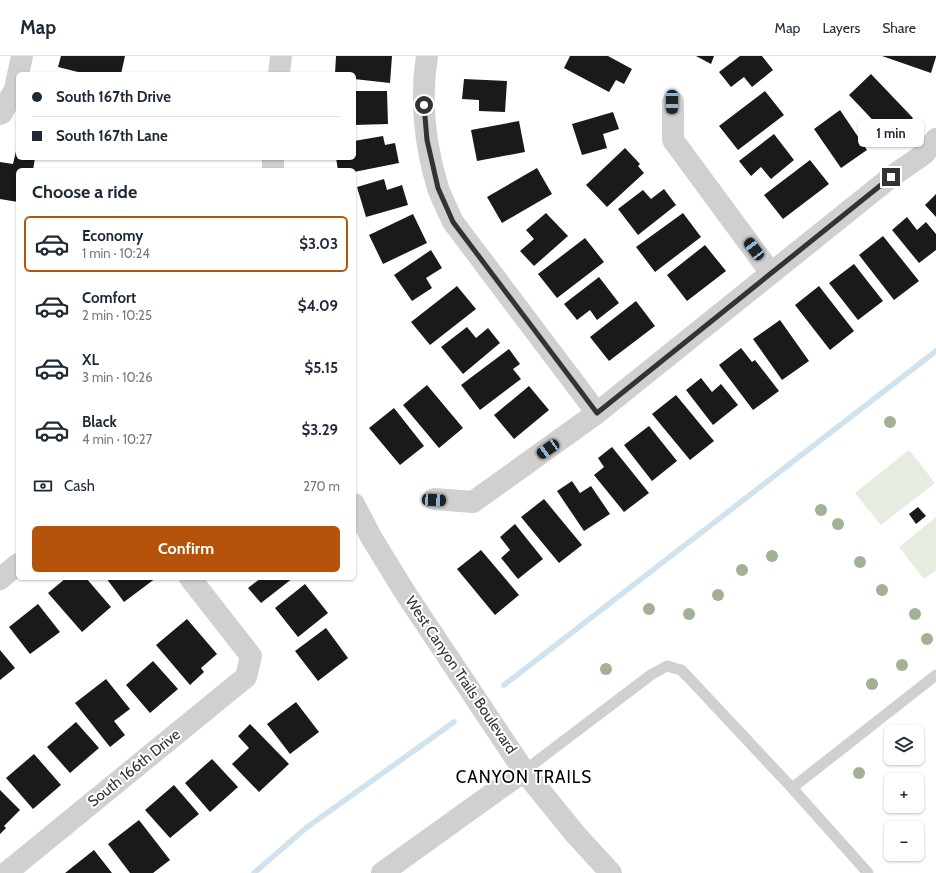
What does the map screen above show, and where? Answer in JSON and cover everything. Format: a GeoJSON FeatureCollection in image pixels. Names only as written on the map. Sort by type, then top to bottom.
{"type":"FeatureCollection","features":[{"type":"Feature","properties":{"kind":"street"},"geometry":{"type":"LineString","coordinates":[[18,72],[22,56]]}},
{"type":"Feature","properties":{"kind":"street"},"geometry":{"type":"LineString","coordinates":[[279,72],[281,56]]}},
{"type":"Feature","properties":{"kind":"street"},"geometry":{"type":"LineString","coordinates":[[427,56],[424,105],[427,140],[438,188],[453,222],[597,413]]}},
{"type":"Feature","properties":{"kind":"street"},"geometry":{"type":"LineString","coordinates":[[1,114],[14,88],[16,80]]}},
{"type":"Feature","properties":{"kind":"street"},"geometry":{"type":"LineString","coordinates":[[672,102],[673,140],[771,273]]}},
{"type":"Feature","properties":{"kind":"street"},"geometry":{"type":"LineString","coordinates":[[434,500],[473,502],[597,413],[891,177],[924,154],[936,139]]}},
{"type":"Feature","properties":{"kind":"street","name":"West Canyon Trails Boulevard"},"geometry":{"type":"LineString","coordinates":[[356,508],[371,537],[402,587],[524,771],[576,835],[611,873]]}},
{"type":"Feature","properties":{"kind":"street"},"geometry":{"type":"LineString","coordinates":[[0,579],[16,566]]}},
{"type":"Feature","properties":{"kind":"street","name":"South 166th Drive"},"geometry":{"type":"LineString","coordinates":[[6,873],[246,677],[251,656],[192,580]]}},
{"type":"Feature","properties":{"kind":"street"},"geometry":{"type":"LineString","coordinates":[[382,873],[524,771]]}},
{"type":"Feature","properties":{"kind":"lane"},"geometry":{"type":"LineString","coordinates":[[524,771],[652,674],[668,666],[681,670],[690,678],[868,873]]}},
{"type":"Feature","properties":{"kind":"lane"},"geometry":{"type":"LineString","coordinates":[[792,788],[936,675]]}},
{"type":"Feature","properties":{"kind":"shaded area"},"geometry":{"type":"Polygon","coordinates":[[[909,450],[935,483],[881,525],[855,493],[909,450]]]}},
{"type":"Feature","properties":{"kind":"shaded area"},"geometry":{"type":"Polygon","coordinates":[[[936,517],[936,570],[924,579],[899,547],[936,517]]]}},
{"type":"Feature","properties":{"kind":"building"},"geometry":{"type":"Polygon","coordinates":[[[61,56],[125,56],[121,72],[78,72],[58,67],[61,56]]]}},
{"type":"Feature","properties":{"kind":"building"},"geometry":{"type":"Polygon","coordinates":[[[336,56],[392,56],[390,83],[356,79],[356,72],[335,72],[336,56]]]}},
{"type":"Feature","properties":{"kind":"building"},"geometry":{"type":"Polygon","coordinates":[[[570,56],[608,56],[632,69],[624,84],[616,80],[609,92],[564,68],[570,56]]]}},
{"type":"Feature","properties":{"kind":"building"},"geometry":{"type":"Polygon","coordinates":[[[696,56],[714,56],[711,64],[696,56]]]}},
{"type":"Feature","properties":{"kind":"building"},"geometry":{"type":"Polygon","coordinates":[[[740,56],[762,56],[773,70],[752,87],[744,77],[731,87],[719,72],[740,56]]]}},
{"type":"Feature","properties":{"kind":"building"},"geometry":{"type":"Polygon","coordinates":[[[882,56],[936,56],[936,57],[931,73],[882,56]]]}},
{"type":"Feature","properties":{"kind":"building"},"geometry":{"type":"Polygon","coordinates":[[[871,74],[913,118],[900,130],[894,123],[884,132],[849,95],[871,74]]]}},
{"type":"Feature","properties":{"kind":"building"},"geometry":{"type":"Polygon","coordinates":[[[464,79],[507,81],[505,112],[479,111],[479,100],[462,99],[464,79]]]}},
{"type":"Feature","properties":{"kind":"building"},"geometry":{"type":"Polygon","coordinates":[[[356,91],[387,91],[388,124],[356,125],[356,91]]]}},
{"type":"Feature","properties":{"kind":"building"},"geometry":{"type":"Polygon","coordinates":[[[765,91],[784,115],[738,150],[719,126],[765,91]]]}},
{"type":"Feature","properties":{"kind":"building"},"geometry":{"type":"Polygon","coordinates":[[[840,110],[867,150],[841,168],[814,129],[840,110]]]}},
{"type":"Feature","properties":{"kind":"building"},"geometry":{"type":"Polygon","coordinates":[[[613,112],[619,129],[603,134],[607,148],[582,155],[572,124],[613,112]]]}},
{"type":"Feature","properties":{"kind":"building"},"geometry":{"type":"Polygon","coordinates":[[[519,121],[525,152],[477,161],[471,130],[519,121]]]}},
{"type":"Feature","properties":{"kind":"building"},"geometry":{"type":"Polygon","coordinates":[[[774,134],[794,160],[771,179],[761,167],[751,176],[739,161],[774,134]]]}},
{"type":"Feature","properties":{"kind":"building"},"geometry":{"type":"Polygon","coordinates":[[[383,136],[385,145],[395,143],[399,163],[356,172],[356,168],[338,168],[336,160],[356,160],[356,141],[383,136]]]}},
{"type":"Feature","properties":{"kind":"building"},"geometry":{"type":"Polygon","coordinates":[[[625,148],[640,164],[638,166],[644,173],[607,207],[586,185],[625,148]]]}},
{"type":"Feature","properties":{"kind":"building"},"geometry":{"type":"Polygon","coordinates":[[[16,151],[16,160],[35,160],[33,168],[16,168],[16,202],[0,199],[0,162],[13,164],[16,151]]]}},
{"type":"Feature","properties":{"kind":"building"},"geometry":{"type":"Polygon","coordinates":[[[810,160],[829,184],[783,219],[764,195],[810,160]]]}},
{"type":"Feature","properties":{"kind":"building"},"geometry":{"type":"Polygon","coordinates":[[[537,168],[552,194],[502,223],[487,197],[537,168]]]}},
{"type":"Feature","properties":{"kind":"building"},"geometry":{"type":"Polygon","coordinates":[[[384,179],[387,190],[402,185],[408,205],[366,217],[357,187],[384,179]]]}},
{"type":"Feature","properties":{"kind":"building"},"geometry":{"type":"Polygon","coordinates":[[[664,189],[676,205],[638,235],[618,209],[643,190],[651,199],[664,189]]]}},
{"type":"Feature","properties":{"kind":"building"},"geometry":{"type":"Polygon","coordinates":[[[936,194],[936,217],[925,205],[936,194]]]}},
{"type":"Feature","properties":{"kind":"building"},"geometry":{"type":"Polygon","coordinates":[[[546,213],[568,236],[534,266],[520,251],[534,239],[526,230],[546,213]]]}},
{"type":"Feature","properties":{"kind":"building"},"geometry":{"type":"Polygon","coordinates":[[[683,213],[701,237],[655,272],[636,247],[683,213]]]}},
{"type":"Feature","properties":{"kind":"building"},"geometry":{"type":"Polygon","coordinates":[[[413,214],[427,243],[383,264],[369,235],[413,214]]]}},
{"type":"Feature","properties":{"kind":"building"},"geometry":{"type":"Polygon","coordinates":[[[907,217],[917,230],[926,222],[936,234],[936,250],[919,263],[892,230],[907,217]]]}},
{"type":"Feature","properties":{"kind":"building"},"geometry":{"type":"Polygon","coordinates":[[[883,236],[919,281],[894,300],[859,255],[883,236]]]}},
{"type":"Feature","properties":{"kind":"building"},"geometry":{"type":"Polygon","coordinates":[[[585,238],[604,262],[557,298],[538,274],[585,238]]]}},
{"type":"Feature","properties":{"kind":"building"},"geometry":{"type":"Polygon","coordinates":[[[705,245],[726,271],[687,301],[667,275],[705,245]]]}},
{"type":"Feature","properties":{"kind":"building"},"geometry":{"type":"Polygon","coordinates":[[[431,250],[442,268],[426,278],[432,288],[412,301],[394,275],[431,250]]]}},
{"type":"Feature","properties":{"kind":"building"},"geometry":{"type":"Polygon","coordinates":[[[854,264],[883,301],[858,320],[829,283],[854,264]]]}},
{"type":"Feature","properties":{"kind":"building"},"geometry":{"type":"Polygon","coordinates":[[[599,277],[619,303],[597,320],[590,310],[577,320],[564,304],[599,277]]]}},
{"type":"Feature","properties":{"kind":"building"},"geometry":{"type":"Polygon","coordinates":[[[457,286],[476,309],[430,345],[411,322],[457,286]]]}},
{"type":"Feature","properties":{"kind":"building"},"geometry":{"type":"Polygon","coordinates":[[[819,286],[854,331],[830,350],[795,305],[819,286]]]}},
{"type":"Feature","properties":{"kind":"building"},"geometry":{"type":"Polygon","coordinates":[[[636,301],[655,326],[609,361],[590,337],[636,301]]]}},
{"type":"Feature","properties":{"kind":"building"},"geometry":{"type":"Polygon","coordinates":[[[780,320],[809,361],[782,380],[753,339],[780,320]]]}},
{"type":"Feature","properties":{"kind":"building"},"geometry":{"type":"Polygon","coordinates":[[[467,327],[476,338],[488,328],[500,343],[463,374],[441,347],[467,327]]]}},
{"type":"Feature","properties":{"kind":"building"},"geometry":{"type":"Polygon","coordinates":[[[741,348],[752,362],[755,360],[779,391],[753,410],[719,365],[741,348]]]}},
{"type":"Feature","properties":{"kind":"building"},"geometry":{"type":"Polygon","coordinates":[[[509,349],[520,364],[513,369],[521,379],[480,410],[461,385],[509,349]]]}},
{"type":"Feature","properties":{"kind":"building"},"geometry":{"type":"Polygon","coordinates":[[[701,378],[712,392],[721,384],[738,405],[713,425],[686,390],[701,378]]]}},
{"type":"Feature","properties":{"kind":"building"},"geometry":{"type":"Polygon","coordinates":[[[427,385],[463,428],[439,448],[403,405],[427,385]]]}},
{"type":"Feature","properties":{"kind":"building"},"geometry":{"type":"Polygon","coordinates":[[[529,386],[549,410],[514,439],[494,415],[529,386]]]}},
{"type":"Feature","properties":{"kind":"building"},"geometry":{"type":"Polygon","coordinates":[[[676,395],[714,441],[690,460],[652,414],[676,395]]]}},
{"type":"Feature","properties":{"kind":"building"},"geometry":{"type":"Polygon","coordinates":[[[394,408],[424,446],[400,465],[369,428],[394,408]]]}},
{"type":"Feature","properties":{"kind":"building"},"geometry":{"type":"Polygon","coordinates":[[[649,426],[677,461],[652,481],[624,445],[649,426]]]}},
{"type":"Feature","properties":{"kind":"building"},"geometry":{"type":"Polygon","coordinates":[[[612,447],[649,493],[624,512],[594,475],[604,467],[598,458],[612,447]]]}},
{"type":"Feature","properties":{"kind":"building"},"geometry":{"type":"Polygon","coordinates":[[[572,481],[580,493],[591,486],[610,514],[584,531],[557,491],[572,481]]]}},
{"type":"Feature","properties":{"kind":"building"},"geometry":{"type":"Polygon","coordinates":[[[544,499],[582,545],[559,563],[521,517],[544,499]]]}},
{"type":"Feature","properties":{"kind":"building"},"geometry":{"type":"Polygon","coordinates":[[[918,507],[926,516],[916,524],[909,514],[918,507]]]}},
{"type":"Feature","properties":{"kind":"building"},"geometry":{"type":"Polygon","coordinates":[[[515,524],[543,559],[518,579],[501,558],[510,550],[500,537],[515,524]]]}},
{"type":"Feature","properties":{"kind":"building"},"geometry":{"type":"Polygon","coordinates":[[[481,550],[519,595],[495,615],[457,569],[481,550]]]}},
{"type":"Feature","properties":{"kind":"building"},"geometry":{"type":"Polygon","coordinates":[[[64,580],[88,580],[111,607],[82,632],[48,593],[64,580]]]}},
{"type":"Feature","properties":{"kind":"building"},"geometry":{"type":"Polygon","coordinates":[[[108,580],[153,580],[124,602],[108,580]]]}},
{"type":"Feature","properties":{"kind":"building"},"geometry":{"type":"Polygon","coordinates":[[[258,580],[290,580],[261,603],[248,588],[258,580]]]}},
{"type":"Feature","properties":{"kind":"building"},"geometry":{"type":"Polygon","coordinates":[[[305,584],[328,613],[298,637],[275,608],[305,584]]]}},
{"type":"Feature","properties":{"kind":"building"},"geometry":{"type":"Polygon","coordinates":[[[38,604],[60,632],[30,654],[9,627],[38,604]]]}},
{"type":"Feature","properties":{"kind":"building"},"geometry":{"type":"Polygon","coordinates":[[[187,619],[217,654],[201,668],[204,672],[190,685],[156,645],[187,619]]]}},
{"type":"Feature","properties":{"kind":"building"},"geometry":{"type":"Polygon","coordinates":[[[326,628],[348,658],[318,681],[295,651],[326,628]]]}},
{"type":"Feature","properties":{"kind":"building"},"geometry":{"type":"Polygon","coordinates":[[[0,650],[15,668],[0,680],[0,650]]]}},
{"type":"Feature","properties":{"kind":"building"},"geometry":{"type":"Polygon","coordinates":[[[153,661],[178,689],[150,713],[126,685],[153,661]]]}},
{"type":"Feature","properties":{"kind":"building"},"geometry":{"type":"Polygon","coordinates":[[[106,679],[130,709],[114,721],[125,735],[110,747],[75,703],[106,679]]]}},
{"type":"Feature","properties":{"kind":"building"},"geometry":{"type":"Polygon","coordinates":[[[296,702],[319,732],[290,754],[267,724],[296,702]]]}},
{"type":"Feature","properties":{"kind":"building"},"geometry":{"type":"Polygon","coordinates":[[[76,722],[99,748],[70,773],[47,747],[76,722]]]}},
{"type":"Feature","properties":{"kind":"building"},"geometry":{"type":"Polygon","coordinates":[[[250,724],[289,764],[259,792],[232,764],[249,748],[238,736],[250,724]]]}},
{"type":"Feature","properties":{"kind":"building"},"geometry":{"type":"Polygon","coordinates":[[[34,754],[61,785],[33,809],[6,778],[34,754]]]}},
{"type":"Feature","properties":{"kind":"building"},"geometry":{"type":"Polygon","coordinates":[[[212,759],[238,787],[210,812],[185,783],[212,759]]]}},
{"type":"Feature","properties":{"kind":"building"},"geometry":{"type":"Polygon","coordinates":[[[174,785],[199,814],[170,838],[145,810],[174,785]]]}},
{"type":"Feature","properties":{"kind":"building"},"geometry":{"type":"Polygon","coordinates":[[[0,790],[20,810],[4,826],[6,828],[0,834],[0,790]]]}},
{"type":"Feature","properties":{"kind":"building"},"geometry":{"type":"Polygon","coordinates":[[[139,820],[170,860],[153,873],[130,873],[108,844],[139,820]]]}},
{"type":"Feature","properties":{"kind":"building"},"geometry":{"type":"Polygon","coordinates":[[[94,850],[112,873],[65,873],[94,850]]]}},
{"type":"Feature","properties":{"kind":"waterway"},"geometry":{"type":"LineString","coordinates":[[504,685],[936,351]]}},
{"type":"Feature","properties":{"kind":"waterway"},"geometry":{"type":"LineString","coordinates":[[254,873],[306,828],[454,722]]}},
{"type":"Feature","properties":{"kind":"district","name":"CANYON TRAILS"},"geometry":{"type":"Point","coordinates":[524,777]}},
{"type":"Feature","properties":{"kind":"route"},"geometry":{"type":"LineString","coordinates":[[424,105],[427,140],[438,188],[453,222],[597,413],[891,177]]}}]}
